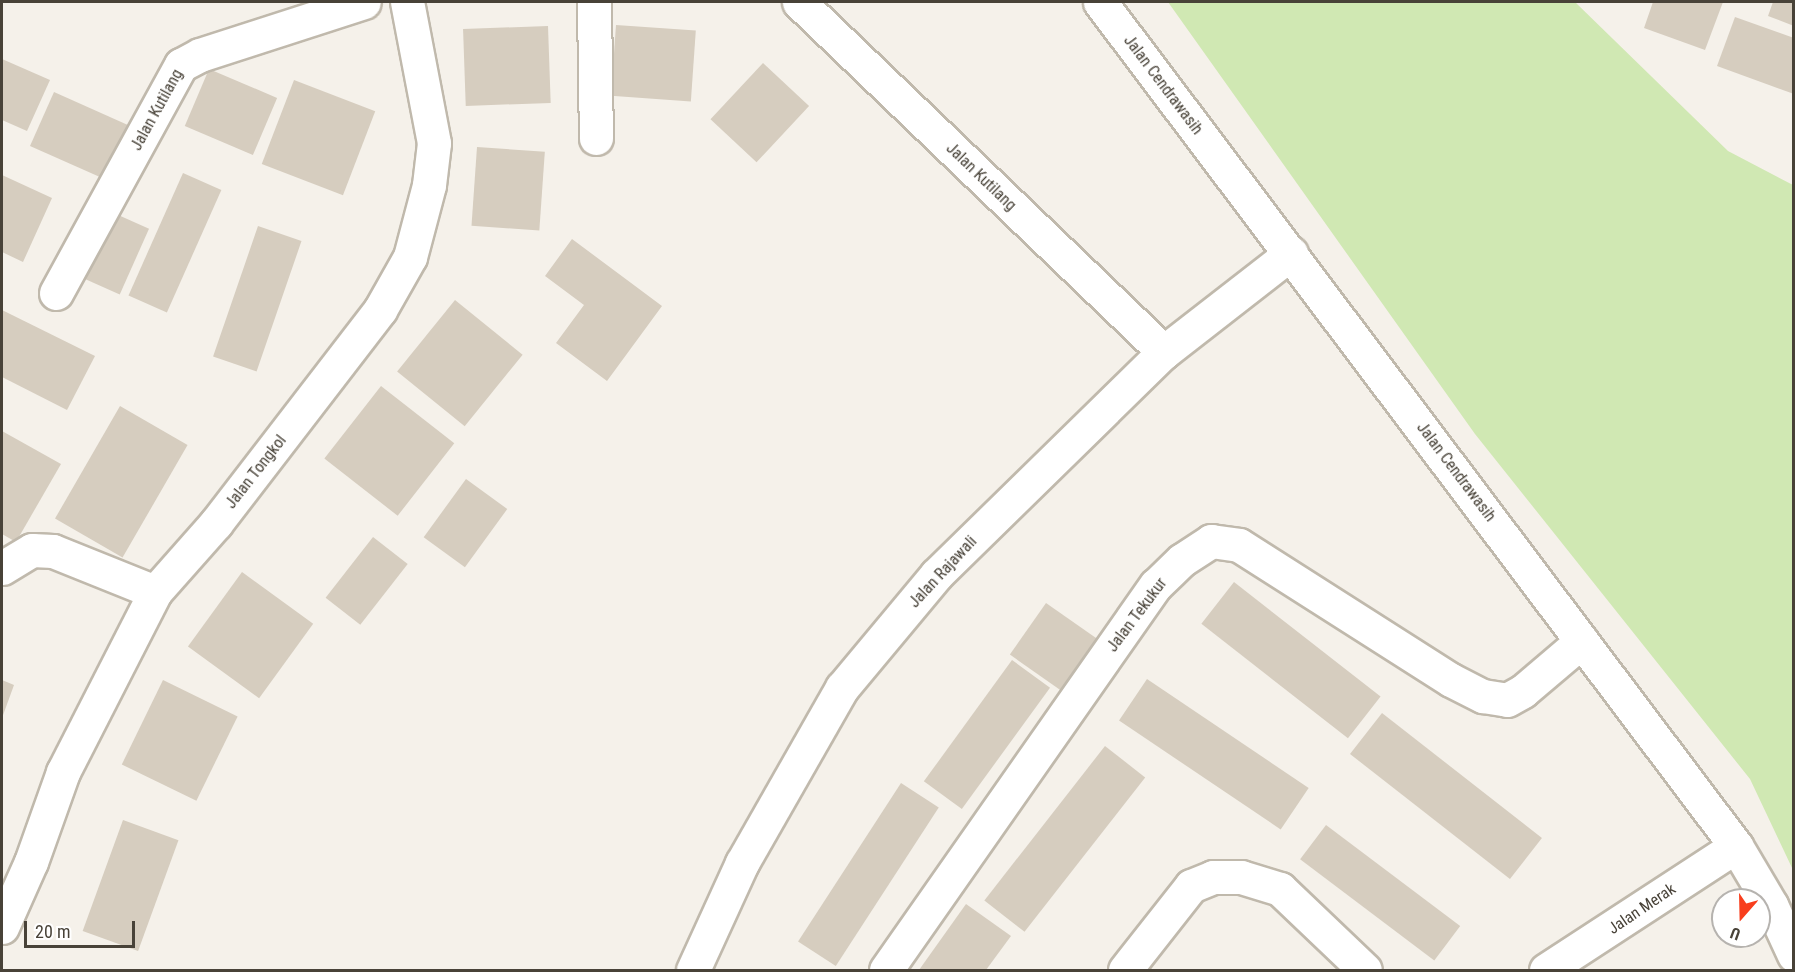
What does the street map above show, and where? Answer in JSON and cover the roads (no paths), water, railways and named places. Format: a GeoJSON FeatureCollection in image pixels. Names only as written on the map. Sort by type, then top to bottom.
{"type":"FeatureCollection","features":[{"type":"Feature","properties":{"kind":"street","name":"Jalan Kutilang"},"geometry":{"type":"LineString","coordinates":[[56,293],[182,65],[200,55],[364,2]]}},
{"type":"Feature","properties":{"kind":"street","name":"Jalan Tongkol"},"geometry":{"type":"LineString","coordinates":[[2,927],[31,862],[63,772],[155,592],[216,523],[380,310],[410,256],[429,185],[434,143],[407,2]]}},
{"type":"Feature","properties":{"kind":"street"},"geometry":{"type":"LineString","coordinates":[[594,2],[596,138]]}},
{"type":"Feature","properties":{"kind":"street","name":"Jalan Kutilang"},"geometry":{"type":"LineString","coordinates":[[799,2],[1164,352]]}},
{"type":"Feature","properties":{"kind":"street","name":"Jalan Cendrawasih"},"geometry":{"type":"LineString","coordinates":[[1100,2],[1736,846],[1771,905],[1794,955]]}},
{"type":"Feature","properties":{"kind":"street","name":"Jalan Rajawali"},"geometry":{"type":"LineString","coordinates":[[696,970],[742,862],[842,688],[936,575],[1164,352],[1291,253]]}},
{"type":"Feature","properties":{"kind":"street","name":"Jalan Tekukur"},"geometry":{"type":"LineString","coordinates":[[886,970],[1156,585],[1182,560],[1211,542],[1239,544],[1451,680],[1483,696],[1507,700],[1523,692],[1582,641]]}},
{"type":"Feature","properties":{"kind":"street"},"geometry":{"type":"LineString","coordinates":[[2,568],[32,550],[53,551],[155,592]]}},
{"type":"Feature","properties":{"kind":"street","name":"Jalan Merak"},"geometry":{"type":"LineString","coordinates":[[1557,968],[1736,846]]}},
{"type":"Feature","properties":{"kind":"street"},"geometry":{"type":"LineString","coordinates":[[1125,970],[1191,886],[1214,878],[1241,877],[1280,889],[1365,970]]}}]}
